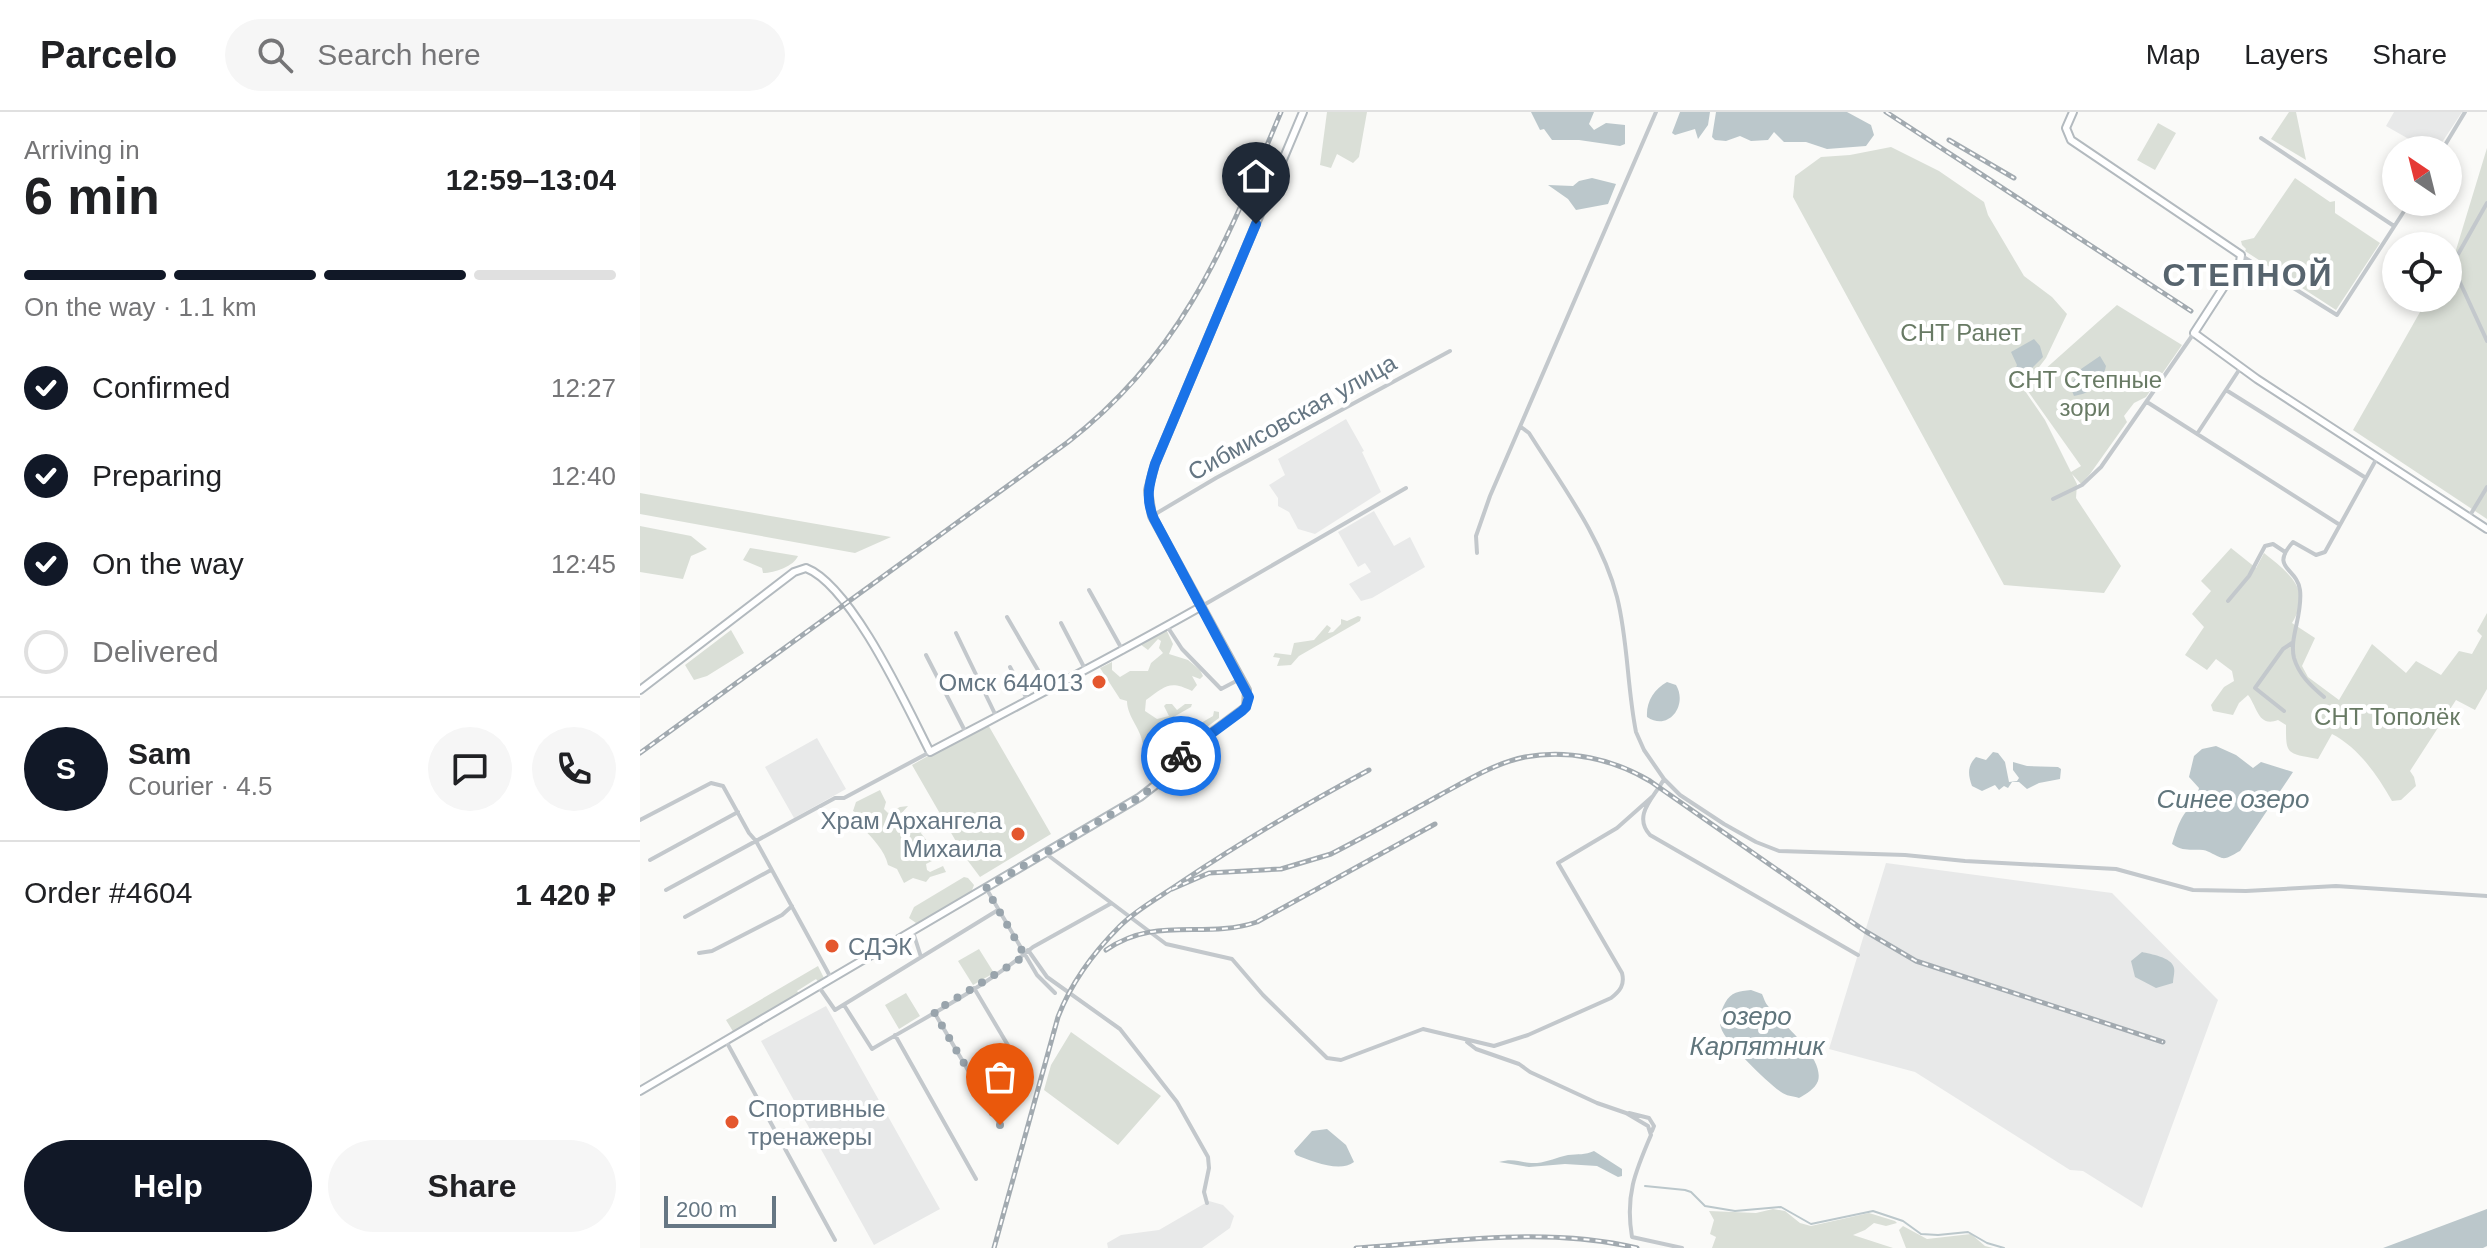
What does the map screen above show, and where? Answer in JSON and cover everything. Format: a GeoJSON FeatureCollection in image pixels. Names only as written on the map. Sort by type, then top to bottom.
{"type":"FeatureCollection","features":[{"type":"Feature","properties":{"kind":"street"},"geometry":{"type":"LineString","coordinates":[[640,1091],[1148,791],[1188,750],[1242,711],[1248,702],[1248,694],[1152,516],[1148,490],[1155,464],[1303,112]]}},
{"type":"Feature","properties":{"kind":"street"},"geometry":{"type":"LineString","coordinates":[[1477,553],[1476,536],[1480,522],[1656,112]]}},
{"type":"Feature","properties":{"kind":"street"},"geometry":{"type":"LineString","coordinates":[[2073,112],[2066,128],[2071,140],[2241,255],[2337,315],[2401,216]]}},
{"type":"Feature","properties":{"kind":"street"},"geometry":{"type":"LineString","coordinates":[[2450,136],[2465,112]]}},
{"type":"Feature","properties":{"kind":"street"},"geometry":{"type":"LineString","coordinates":[[2261,138],[2394,226]]}},
{"type":"Feature","properties":{"kind":"street"},"geometry":{"type":"LineString","coordinates":[[2487,203],[2452,265],[2487,341]]}},
{"type":"Feature","properties":{"kind":"street"},"geometry":{"type":"LineString","coordinates":[[2053,499],[2091,478],[2194,333],[2240,262],[2241,255]]}},
{"type":"Feature","properties":{"kind":"street"},"geometry":{"type":"LineString","coordinates":[[2194,333],[2487,529]]}},
{"type":"Feature","properties":{"kind":"street","name":"Сибмисовская улица"},"geometry":{"type":"LineString","coordinates":[[1152,516],[1450,351]]}},
{"type":"Feature","properties":{"kind":"street"},"geometry":{"type":"LineString","coordinates":[[2197,434],[2241,367]]}},
{"type":"Feature","properties":{"kind":"street"},"geometry":{"type":"LineString","coordinates":[[2226,390],[2366,478]]}},
{"type":"Feature","properties":{"kind":"street"},"geometry":{"type":"LineString","coordinates":[[2147,402],[2340,525]]}},
{"type":"Feature","properties":{"kind":"street"},"geometry":{"type":"LineString","coordinates":[[1521,427],[1529,433],[1560,483],[1608,570],[1622,620],[1627,685],[1636,732],[1644,750],[1664,779],[1680,795],[1756,842],[1779,851],[1905,855],[2116,869],[2193,890],[2269,891],[2336,886],[2487,896]]}},
{"type":"Feature","properties":{"kind":"street"},"geometry":{"type":"LineString","coordinates":[[2324,697],[2302,675],[2294,657],[2292,643],[2300,620],[2300,587],[2284,565],[2285,552],[2295,542],[2316,555],[2322,554],[2377,458]]}},
{"type":"Feature","properties":{"kind":"street"},"geometry":{"type":"LineString","coordinates":[[2469,517],[2487,487]]}},
{"type":"Feature","properties":{"kind":"street"},"geometry":{"type":"LineString","coordinates":[[666,890],[835,798],[844,798],[1123,651],[1406,488]]}},
{"type":"Feature","properties":{"kind":"street"},"geometry":{"type":"LineString","coordinates":[[2228,601],[2249,576],[2265,546],[2273,544],[2285,552]]}},
{"type":"Feature","properties":{"kind":"street"},"geometry":{"type":"LineString","coordinates":[[640,690],[777,584],[800,569],[811,570],[839,596],[882,661],[930,752]]}},
{"type":"Feature","properties":{"kind":"street"},"geometry":{"type":"LineString","coordinates":[[1089,590],[1123,651]]}},
{"type":"Feature","properties":{"kind":"street"},"geometry":{"type":"LineString","coordinates":[[1007,617],[1049,689]]}},
{"type":"Feature","properties":{"kind":"street"},"geometry":{"type":"LineString","coordinates":[[1061,623],[1086,671]]}},
{"type":"Feature","properties":{"kind":"street"},"geometry":{"type":"LineString","coordinates":[[1167,626],[1182,649],[1221,689],[1241,679]]}},
{"type":"Feature","properties":{"kind":"street"},"geometry":{"type":"LineString","coordinates":[[956,633],[996,716]]}},
{"type":"Feature","properties":{"kind":"street"},"geometry":{"type":"LineString","coordinates":[[2284,711],[2255,688],[2283,649],[2292,643]]}},
{"type":"Feature","properties":{"kind":"street"},"geometry":{"type":"LineString","coordinates":[[926,655],[966,733]]}},
{"type":"Feature","properties":{"kind":"street"},"geometry":{"type":"LineString","coordinates":[[1010,667],[1027,699]]}},
{"type":"Feature","properties":{"kind":"street"},"geometry":{"type":"LineString","coordinates":[[1664,779],[1641,822],[1650,835],[1858,955]]}},
{"type":"Feature","properties":{"kind":"street"},"geometry":{"type":"LineString","coordinates":[[640,820],[711,783],[723,786],[832,980]]}},
{"type":"Feature","properties":{"kind":"street"},"geometry":{"type":"LineString","coordinates":[[1045,853],[1166,944],[1232,959],[1263,995],[1327,1058],[1341,1060],[1411,1032],[1433,1030],[1494,1046],[1611,998],[1619,991],[1623,984],[1622,973],[1558,863],[1617,828],[1653,796]]}},
{"type":"Feature","properties":{"kind":"street"},"geometry":{"type":"LineString","coordinates":[[650,860],[738,812]]}},
{"type":"Feature","properties":{"kind":"street"},"geometry":{"type":"LineString","coordinates":[[685,917],[772,870]]}},
{"type":"Feature","properties":{"kind":"street"},"geometry":{"type":"LineString","coordinates":[[986,888],[1027,953],[1047,977],[1120,1029],[1177,1102],[1208,1157],[1204,1192],[1207,1203]]}},
{"type":"Feature","properties":{"kind":"street"},"geometry":{"type":"LineString","coordinates":[[844,1005],[872,1049],[1110,904]]}},
{"type":"Feature","properties":{"kind":"street"},"geometry":{"type":"LineString","coordinates":[[699,953],[712,951],[782,915],[792,906]]}},
{"type":"Feature","properties":{"kind":"street"},"geometry":{"type":"LineString","coordinates":[[819,987],[835,1010],[998,910]]}},
{"type":"Feature","properties":{"kind":"street"},"geometry":{"type":"LineString","coordinates":[[913,932],[921,957]]}},
{"type":"Feature","properties":{"kind":"street"},"geometry":{"type":"LineString","coordinates":[[1027,953],[1037,975],[1055,993]]}},
{"type":"Feature","properties":{"kind":"street"},"geometry":{"type":"LineString","coordinates":[[974,988],[1022,1069]]}},
{"type":"Feature","properties":{"kind":"street"},"geometry":{"type":"LineString","coordinates":[[934,1012],[1000,1125]]}},
{"type":"Feature","properties":{"kind":"street"},"geometry":{"type":"LineString","coordinates":[[895,1035],[976,1179]]}},
{"type":"Feature","properties":{"kind":"street"},"geometry":{"type":"LineString","coordinates":[[1465,1040],[1476,1049],[1519,1064],[1597,1103],[1639,1119],[1652,1131],[1631,1183],[1632,1237],[1682,1248]]}},
{"type":"Feature","properties":{"kind":"street"},"geometry":{"type":"LineString","coordinates":[[726,1041],[835,1240]]}},
{"type":"Feature","properties":{"kind":"shaded area"},"geometry":{"type":"Polygon","coordinates":[[[2394,112],[2462,112],[2446,136],[2404,136],[2386,126],[2394,112]]]}},
{"type":"Feature","properties":{"kind":"shaded area"},"geometry":{"type":"Polygon","coordinates":[[[1346,419],[1381,492],[1315,534],[1298,529],[1289,512],[1278,506],[1278,498],[1269,485],[1285,475],[1278,459],[1346,419]]]}},
{"type":"Feature","properties":{"kind":"shaded area"},"geometry":{"type":"Polygon","coordinates":[[[1374,511],[1394,546],[1410,537],[1425,567],[1372,598],[1361,601],[1349,584],[1371,572],[1365,563],[1358,567],[1338,532],[1374,511]]]}},
{"type":"Feature","properties":{"kind":"shaded area"},"geometry":{"type":"Polygon","coordinates":[[[817,738],[846,789],[794,818],[765,767],[817,738]]]}},
{"type":"Feature","properties":{"kind":"shaded area"},"geometry":{"type":"Polygon","coordinates":[[[1886,863],[2112,893],[2218,1000],[2142,1208],[2083,1171],[2070,1170],[1915,1072],[1829,1049],[1886,863]]]}},
{"type":"Feature","properties":{"kind":"shaded area"},"geometry":{"type":"Polygon","coordinates":[[[826,1006],[940,1209],[874,1245],[761,1041],[826,1006]]]}},
{"type":"Feature","properties":{"kind":"shaded area"},"geometry":{"type":"Polygon","coordinates":[[[1209,1201],[1223,1205],[1234,1216],[1230,1228],[1202,1248],[1108,1248],[1107,1243],[1121,1235],[1159,1230],[1209,1201]]]}},
{"type":"Feature","properties":{"kind":"green space"},"geometry":{"type":"Polygon","coordinates":[[[1327,112],[1367,112],[1359,157],[1353,163],[1337,154],[1331,168],[1320,165],[1327,112]]]}},
{"type":"Feature","properties":{"kind":"green space"},"geometry":{"type":"Polygon","coordinates":[[[2289,112],[2296,112],[2306,160],[2271,139],[2289,112]]]}},
{"type":"Feature","properties":{"kind":"green space"},"geometry":{"type":"Polygon","coordinates":[[[2158,123],[2176,133],[2155,170],[2137,160],[2158,123]]]}},
{"type":"Feature","properties":{"kind":"green space","name":"СНТ Ранет"},"geometry":{"type":"Polygon","coordinates":[[[1891,147],[1939,171],[1984,202],[1988,215],[2024,276],[2052,297],[2067,314],[2046,358],[2023,388],[2045,420],[2071,472],[2081,466],[2025,387],[2117,305],[2182,345],[2146,397],[2134,403],[2124,416],[2127,422],[2090,474],[2081,484],[2072,474],[2077,484],[2076,498],[2121,566],[2104,593],[2004,585],[1793,197],[1795,176],[1821,157],[1891,147]]]}},
{"type":"Feature","properties":{"kind":"green space"},"geometry":{"type":"Polygon","coordinates":[[[2487,148],[2487,519],[2353,430],[2420,312],[2462,312],[2461,232],[2487,148]]]}},
{"type":"Feature","properties":{"kind":"green space"},"geometry":{"type":"Polygon","coordinates":[[[2295,178],[2330,202],[2335,201],[2335,213],[2380,243],[2336,310],[2245,251],[2242,245],[2241,241],[2254,238],[2295,178]]]}},
{"type":"Feature","properties":{"kind":"green space"},"geometry":{"type":"Polygon","coordinates":[[[640,493],[891,537],[855,553],[640,514],[640,493]]]}},
{"type":"Feature","properties":{"kind":"green space"},"geometry":{"type":"Polygon","coordinates":[[[640,526],[691,536],[707,549],[691,556],[683,579],[640,572],[640,526]]]}},
{"type":"Feature","properties":{"kind":"green space"},"geometry":{"type":"Polygon","coordinates":[[[750,548],[798,556],[784,568],[763,573],[762,568],[743,560],[750,548]]]}},
{"type":"Feature","properties":{"kind":"green space","name":"СНТ Тополёк"},"geometry":{"type":"Polygon","coordinates":[[[2231,548],[2256,568],[2264,553],[2295,583],[2300,601],[2292,623],[2315,638],[2302,666],[2308,677],[2339,700],[2372,644],[2406,673],[2416,661],[2441,675],[2459,651],[2472,654],[2482,636],[2477,631],[2487,613],[2487,689],[2475,710],[2456,700],[2410,771],[2416,786],[2401,800],[2392,801],[2367,763],[2332,734],[2318,759],[2307,757],[2290,751],[2286,742],[2286,725],[2278,720],[2271,722],[2262,719],[2248,695],[2233,715],[2213,711],[2211,705],[2224,687],[2234,681],[2232,671],[2216,659],[2207,670],[2185,655],[2204,627],[2192,614],[2211,591],[2201,581],[2231,548]]]}},
{"type":"Feature","properties":{"kind":"green space"},"geometry":{"type":"Polygon","coordinates":[[[1361,617],[1360,621],[1299,656],[1291,665],[1277,666],[1280,658],[1273,657],[1275,653],[1291,655],[1294,643],[1314,640],[1327,625],[1331,628],[1328,633],[1333,632],[1341,624],[1341,619],[1347,621],[1361,617]]]}},
{"type":"Feature","properties":{"kind":"green space"},"geometry":{"type":"Polygon","coordinates":[[[1166,629],[1173,644],[1169,654],[1188,660],[1203,676],[1200,679],[1192,676],[1197,685],[1192,691],[1173,685],[1163,688],[1146,700],[1145,711],[1157,719],[1169,716],[1164,706],[1166,704],[1172,704],[1177,710],[1185,704],[1192,704],[1163,723],[1166,738],[1198,721],[1201,723],[1213,716],[1214,711],[1219,712],[1219,718],[1172,753],[1166,762],[1155,748],[1143,749],[1127,701],[1120,699],[1100,668],[1112,662],[1112,670],[1120,677],[1130,671],[1148,671],[1151,663],[1163,653],[1159,648],[1161,641],[1158,639],[1148,650],[1140,644],[1166,629]]]}},
{"type":"Feature","properties":{"kind":"green space"},"geometry":{"type":"Polygon","coordinates":[[[731,630],[744,653],[707,676],[694,680],[685,665],[731,630]]]}},
{"type":"Feature","properties":{"kind":"green space"},"geometry":{"type":"Polygon","coordinates":[[[987,723],[1051,834],[980,877],[965,857],[912,765],[987,723]]]}},
{"type":"Feature","properties":{"kind":"green space"},"geometry":{"type":"Polygon","coordinates":[[[880,790],[886,802],[884,809],[888,813],[908,806],[899,816],[911,820],[927,841],[934,860],[926,864],[927,870],[930,872],[943,866],[946,872],[930,877],[926,882],[913,878],[904,883],[897,869],[888,865],[874,840],[862,828],[863,817],[853,811],[856,802],[880,790]]]}},
{"type":"Feature","properties":{"kind":"green space"},"geometry":{"type":"Polygon","coordinates":[[[964,877],[974,885],[971,893],[922,922],[916,923],[909,918],[914,907],[964,877]]]}},
{"type":"Feature","properties":{"kind":"green space"},"geometry":{"type":"Polygon","coordinates":[[[979,949],[994,973],[973,985],[958,961],[979,949]]]}},
{"type":"Feature","properties":{"kind":"green space"},"geometry":{"type":"Polygon","coordinates":[[[818,966],[825,980],[819,983],[816,979],[797,991],[800,995],[734,1033],[726,1020],[818,966]]]}},
{"type":"Feature","properties":{"kind":"green space"},"geometry":{"type":"Polygon","coordinates":[[[906,993],[920,1016],[899,1029],[885,1005],[906,993]]]}},
{"type":"Feature","properties":{"kind":"green space"},"geometry":{"type":"Polygon","coordinates":[[[1071,1032],[1161,1096],[1118,1145],[1044,1090],[1051,1065],[1071,1032]]]}},
{"type":"Feature","properties":{"kind":"green space"},"geometry":{"type":"Polygon","coordinates":[[[1773,1209],[1785,1211],[1800,1223],[1811,1226],[1869,1213],[1895,1221],[1897,1223],[1886,1226],[1874,1223],[1853,1235],[1893,1248],[1712,1248],[1716,1237],[1710,1234],[1714,1220],[1709,1211],[1756,1213],[1773,1209]]]}},
{"type":"Feature","properties":{"kind":"green space"},"geometry":{"type":"Polygon","coordinates":[[[1903,1226],[1927,1239],[1971,1234],[1985,1246],[1993,1248],[1906,1248],[1899,1230],[1903,1226]]]}},
{"type":"Feature","properties":{"kind":"water"},"geometry":{"type":"Polygon","coordinates":[[[1531,112],[1594,112],[1589,124],[1594,130],[1606,123],[1625,125],[1625,144],[1552,140],[1544,129],[1540,130],[1531,112]]]}},
{"type":"Feature","properties":{"kind":"water"},"geometry":{"type":"Polygon","coordinates":[[[1680,112],[1710,112],[1708,125],[1698,139],[1695,129],[1675,135],[1672,133],[1680,112]]]}},
{"type":"Feature","properties":{"kind":"water"},"geometry":{"type":"Polygon","coordinates":[[[1716,112],[1847,112],[1871,125],[1874,135],[1866,146],[1827,149],[1806,142],[1784,142],[1774,132],[1768,140],[1751,141],[1740,136],[1726,141],[1715,140],[1712,137],[1716,112]]]}},
{"type":"Feature","properties":{"kind":"water"},"geometry":{"type":"Polygon","coordinates":[[[1592,178],[1616,184],[1608,204],[1576,210],[1568,199],[1548,185],[1573,186],[1592,178]]]}},
{"type":"Feature","properties":{"kind":"water"},"geometry":{"type":"Polygon","coordinates":[[[2034,339],[2043,357],[2025,375],[2017,378],[2014,373],[2017,365],[2011,352],[2034,339]]]}},
{"type":"Feature","properties":{"kind":"water"},"geometry":{"type":"Polygon","coordinates":[[[2100,356],[2106,366],[2099,383],[2086,393],[2074,396],[2070,386],[2081,369],[2100,356]]]}},
{"type":"Feature","properties":{"kind":"water"},"geometry":{"type":"Polygon","coordinates":[[[1667,682],[1676,685],[1680,701],[1678,708],[1669,719],[1655,721],[1647,717],[1649,701],[1667,682]]]}},
{"type":"Feature","properties":{"kind":"water","name":"Синее озеро"},"geometry":{"type":"Polygon","coordinates":[[[2216,746],[2236,755],[2253,768],[2261,762],[2293,772],[2240,851],[2224,858],[2172,844],[2183,816],[2195,804],[2199,788],[2189,777],[2194,756],[2202,749],[2216,746]]]}},
{"type":"Feature","properties":{"kind":"water"},"geometry":{"type":"Polygon","coordinates":[[[1993,752],[1998,753],[2005,762],[2009,782],[2019,778],[2013,770],[2013,762],[2027,766],[2058,767],[2061,769],[2060,779],[2027,789],[2019,782],[2012,782],[2008,788],[2004,786],[1999,790],[1995,785],[1982,791],[1972,786],[1970,767],[1976,757],[1986,760],[1993,752]]]}},
{"type":"Feature","properties":{"kind":"water"},"geometry":{"type":"Polygon","coordinates":[[[2142,952],[2172,964],[2173,983],[2156,988],[2135,977],[2131,961],[2142,952]]]}},
{"type":"Feature","properties":{"kind":"water","name":"озеро Карпятник"},"geometry":{"type":"Polygon","coordinates":[[[1751,990],[1762,994],[1767,1005],[1815,1061],[1818,1081],[1813,1089],[1799,1098],[1783,1093],[1766,1080],[1738,1052],[1721,1028],[1720,1015],[1727,999],[1736,993],[1751,990]]]}},
{"type":"Feature","properties":{"kind":"water"},"geometry":{"type":"Polygon","coordinates":[[[1327,1129],[1346,1145],[1354,1162],[1333,1166],[1296,1155],[1294,1151],[1312,1131],[1327,1129]]]}},
{"type":"Feature","properties":{"kind":"water"},"geometry":{"type":"Polygon","coordinates":[[[1594,1151],[1622,1169],[1622,1176],[1618,1177],[1597,1166],[1565,1164],[1529,1167],[1499,1162],[1537,1163],[1594,1151]]]}},
{"type":"Feature","properties":{"kind":"water"},"geometry":{"type":"Polygon","coordinates":[[[2487,1209],[2487,1246],[2483,1248],[2383,1248],[2487,1209]]]}},
{"type":"Feature","properties":{"kind":"waterway"},"geometry":{"type":"LineString","coordinates":[[1645,1186],[1685,1190],[1705,1206],[1735,1211],[1781,1207],[1811,1224],[1873,1211],[1903,1221],[1921,1234],[1968,1232],[2004,1248]]}},
{"type":"Feature","properties":{"kind":"railway"},"geometry":{"type":"LineString","coordinates":[[640,753],[1068,442],[1108,407],[1143,370],[1198,292],[1241,206],[1281,112]]}},
{"type":"Feature","properties":{"kind":"railway"},"geometry":{"type":"LineString","coordinates":[[1886,112],[2191,311]]}},
{"type":"Feature","properties":{"kind":"railway"},"geometry":{"type":"LineString","coordinates":[[1949,140],[2014,178]]}},
{"type":"Feature","properties":{"kind":"railway"},"geometry":{"type":"LineString","coordinates":[[1172,889],[1209,873],[1281,869],[1331,854],[1492,768],[1525,757],[1574,755],[1621,767],[1650,781],[1865,931],[1916,961],[2163,1042]]}},
{"type":"Feature","properties":{"kind":"railway"},"geometry":{"type":"LineString","coordinates":[[994,1248],[1058,1017],[1076,980],[1092,957],[1120,926],[1149,903],[1249,838],[1369,770]]}},
{"type":"Feature","properties":{"kind":"railway"},"geometry":{"type":"LineString","coordinates":[[1106,950],[1144,933],[1218,929],[1257,922],[1435,824]]}},
{"type":"Feature","properties":{"kind":"railway"},"geometry":{"type":"LineString","coordinates":[[1356,1248],[1532,1237],[1602,1241],[1637,1248]]}},
{"type":"Feature","properties":{"kind":"way so far"},"geometry":{"type":"LineString","coordinates":[[1000,1125],[934,1012],[1025,956],[986,888],[1140,797],[1158,783],[1181,756]]}},
{"type":"Feature","properties":{"kind":"place","name":"Омск 644013"},"geometry":{"type":"Point","coordinates":[1099,682]}},
{"type":"Feature","properties":{"kind":"place","name":"Храм Архангела Михаила"},"geometry":{"type":"Point","coordinates":[1018,834]}},
{"type":"Feature","properties":{"kind":"place","name":"СДЭК"},"geometry":{"type":"Point","coordinates":[832,946]}},
{"type":"Feature","properties":{"kind":"place","name":"Спортивные тренажеры"},"geometry":{"type":"Point","coordinates":[732,1122]}},
{"type":"Feature","properties":{"kind":"district","name":"СТЕПНОЙ"},"geometry":{"type":"Point","coordinates":[2248,275]}},
{"type":"Feature","properties":{"kind":"route"},"geometry":{"type":"LineString","coordinates":[[1181,756],[1242,711],[1249,697],[1154,519],[1149,508],[1148,490],[1155,464],[1256,224]]}},
{"type":"Feature","properties":{"kind":"park label","name":"СНТ Степные зори"},"geometry":{"type":"Point","coordinates":[2085,393]}}]}
